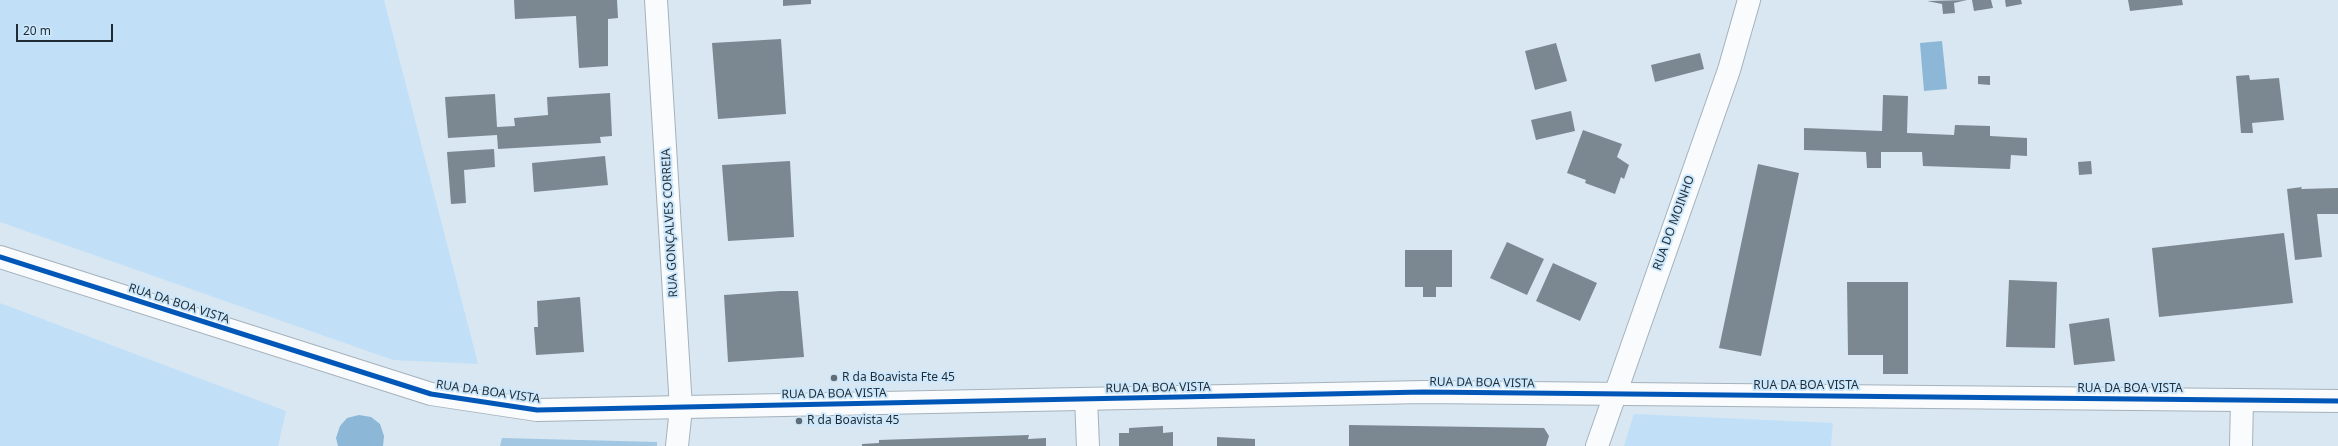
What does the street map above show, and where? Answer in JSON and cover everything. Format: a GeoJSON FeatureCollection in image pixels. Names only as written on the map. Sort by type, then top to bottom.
{"type":"FeatureCollection","features":[{"type":"Feature","properties":{"kind":"street","name":"RUA GONÇALVES CORREIA"},"geometry":{"type":"LineString","coordinates":[[656,0],[681,408],[677,446]]}},
{"type":"Feature","properties":{"kind":"street","name":"RUA DO MOINHO"},"geometry":{"type":"LineString","coordinates":[[1597,446],[1729,70],[1749,0]]}},
{"type":"Feature","properties":{"kind":"street","name":"RUA DA BOA VISTA"},"geometry":{"type":"LineString","coordinates":[[0,258],[431,394],[537,410],[1424,392],[2338,401]]}},
{"type":"Feature","properties":{"kind":"street"},"geometry":{"type":"LineString","coordinates":[[1086,399],[1088,446]]}},
{"type":"Feature","properties":{"kind":"street"},"geometry":{"type":"LineString","coordinates":[[2241,446],[2242,400]]}},
{"type":"Feature","properties":{"kind":"shaded area"},"geometry":{"type":"Polygon","coordinates":[[[0,0],[384,0],[478,364],[393,360],[0,222],[0,0]]]}},
{"type":"Feature","properties":{"kind":"shaded area"},"geometry":{"type":"Polygon","coordinates":[[[1942,41],[1947,89],[1924,91],[1920,43],[1942,41]]]}},
{"type":"Feature","properties":{"kind":"shaded area"},"geometry":{"type":"Polygon","coordinates":[[[0,303],[286,411],[278,446],[0,446],[0,303]]]}},
{"type":"Feature","properties":{"kind":"shaded area"},"geometry":{"type":"Polygon","coordinates":[[[1634,414],[1833,423],[1831,446],[1624,446],[1634,414]]]}},
{"type":"Feature","properties":{"kind":"shaded area"},"geometry":{"type":"Polygon","coordinates":[[[359,415],[371,417],[380,424],[384,436],[383,446],[338,446],[336,438],[340,426],[347,418],[359,415]]]}},
{"type":"Feature","properties":{"kind":"shaded area"},"geometry":{"type":"Polygon","coordinates":[[[502,438],[657,442],[657,446],[500,446],[502,438]]]}},
{"type":"Feature","properties":{"kind":"building"},"geometry":{"type":"Polygon","coordinates":[[[514,0],[617,0],[618,18],[608,19],[608,66],[579,68],[576,16],[515,19],[514,0]]]}},
{"type":"Feature","properties":{"kind":"building"},"geometry":{"type":"Polygon","coordinates":[[[783,0],[811,0],[811,4],[783,6],[783,0]]]}},
{"type":"Feature","properties":{"kind":"building"},"geometry":{"type":"Polygon","coordinates":[[[1967,0],[1954,3],[1955,13],[1943,14],[1942,4],[1927,1],[1967,0]]]}},
{"type":"Feature","properties":{"kind":"building"},"geometry":{"type":"Polygon","coordinates":[[[1972,0],[1991,0],[1993,8],[1974,11],[1972,0]]]}},
{"type":"Feature","properties":{"kind":"building"},"geometry":{"type":"Polygon","coordinates":[[[2005,0],[2021,0],[2022,4],[2006,7],[2005,0]]]}},
{"type":"Feature","properties":{"kind":"building"},"geometry":{"type":"Polygon","coordinates":[[[2128,0],[2182,0],[2183,5],[2130,11],[2128,0]]]}},
{"type":"Feature","properties":{"kind":"building"},"geometry":{"type":"Polygon","coordinates":[[[781,39],[786,114],[718,119],[712,43],[781,39]]]}},
{"type":"Feature","properties":{"kind":"building"},"geometry":{"type":"Polygon","coordinates":[[[1556,43],[1567,81],[1535,90],[1525,51],[1556,43]]]}},
{"type":"Feature","properties":{"kind":"building"},"geometry":{"type":"Polygon","coordinates":[[[1700,53],[1704,69],[1655,82],[1651,65],[1700,53]]]}},
{"type":"Feature","properties":{"kind":"building"},"geometry":{"type":"Polygon","coordinates":[[[2249,75],[2250,80],[2279,78],[2284,120],[2252,123],[2253,133],[2241,133],[2236,76],[2249,75]]]}},
{"type":"Feature","properties":{"kind":"building"},"geometry":{"type":"Polygon","coordinates":[[[1978,76],[1990,76],[1990,85],[1978,84],[1978,76]]]}},
{"type":"Feature","properties":{"kind":"building"},"geometry":{"type":"Polygon","coordinates":[[[610,93],[612,136],[600,137],[601,143],[498,149],[497,135],[448,138],[445,97],[495,94],[497,127],[515,126],[514,118],[548,115],[547,97],[610,93]]]}},
{"type":"Feature","properties":{"kind":"building"},"geometry":{"type":"Polygon","coordinates":[[[1883,95],[1908,96],[1907,133],[1954,135],[1955,125],[1990,126],[1990,136],[2027,138],[2027,156],[2011,155],[2010,169],[1923,166],[1922,152],[1881,152],[1881,168],[1867,168],[1866,152],[1804,150],[1804,128],[1882,131],[1883,95]]]}},
{"type":"Feature","properties":{"kind":"building"},"geometry":{"type":"Polygon","coordinates":[[[1571,111],[1575,131],[1536,140],[1531,120],[1571,111]]]}},
{"type":"Feature","properties":{"kind":"building"},"geometry":{"type":"Polygon","coordinates":[[[1583,130],[1622,144],[1617,157],[1629,165],[1624,179],[1621,177],[1615,194],[1585,183],[1586,180],[1567,173],[1583,130]]]}},
{"type":"Feature","properties":{"kind":"building"},"geometry":{"type":"Polygon","coordinates":[[[494,149],[495,167],[464,170],[466,203],[451,204],[447,152],[494,149]]]}},
{"type":"Feature","properties":{"kind":"building"},"geometry":{"type":"Polygon","coordinates":[[[605,156],[608,185],[534,192],[532,163],[605,156]]]}},
{"type":"Feature","properties":{"kind":"building"},"geometry":{"type":"Polygon","coordinates":[[[790,161],[794,237],[728,241],[722,165],[790,161]]]}},
{"type":"Feature","properties":{"kind":"building"},"geometry":{"type":"Polygon","coordinates":[[[2091,161],[2092,174],[2079,175],[2078,162],[2091,161]]]}},
{"type":"Feature","properties":{"kind":"building"},"geometry":{"type":"Polygon","coordinates":[[[1758,164],[1799,173],[1761,356],[1719,348],[1758,164]]]}},
{"type":"Feature","properties":{"kind":"building"},"geometry":{"type":"Polygon","coordinates":[[[2302,187],[2301,189],[2338,188],[2338,214],[2317,214],[2322,257],[2295,260],[2287,189],[2302,187]]]}},
{"type":"Feature","properties":{"kind":"building"},"geometry":{"type":"Polygon","coordinates":[[[2284,233],[2293,303],[2159,317],[2152,248],[2284,233]]]}},
{"type":"Feature","properties":{"kind":"building"},"geometry":{"type":"Polygon","coordinates":[[[1507,242],[1544,259],[1527,295],[1490,278],[1507,242]]]}},
{"type":"Feature","properties":{"kind":"building"},"geometry":{"type":"Polygon","coordinates":[[[1405,250],[1452,250],[1452,287],[1436,287],[1436,297],[1423,297],[1423,287],[1405,287],[1405,250]]]}},
{"type":"Feature","properties":{"kind":"building"},"geometry":{"type":"Polygon","coordinates":[[[1553,263],[1597,283],[1580,321],[1536,301],[1553,263]]]}},
{"type":"Feature","properties":{"kind":"building"},"geometry":{"type":"Polygon","coordinates":[[[2009,280],[2057,282],[2055,348],[2006,347],[2009,280]]]}},
{"type":"Feature","properties":{"kind":"building"},"geometry":{"type":"Polygon","coordinates":[[[1847,282],[1908,282],[1908,374],[1883,374],[1883,355],[1848,355],[1847,282]]]}},
{"type":"Feature","properties":{"kind":"building"},"geometry":{"type":"Polygon","coordinates":[[[798,291],[804,357],[728,362],[724,295],[798,291]]]}},
{"type":"Feature","properties":{"kind":"building"},"geometry":{"type":"Polygon","coordinates":[[[580,297],[584,352],[536,355],[534,327],[538,327],[537,301],[580,297]]]}},
{"type":"Feature","properties":{"kind":"building"},"geometry":{"type":"Polygon","coordinates":[[[2109,318],[2115,361],[2074,365],[2069,324],[2109,318]]]}},
{"type":"Feature","properties":{"kind":"building"},"geometry":{"type":"Polygon","coordinates":[[[1349,425],[1544,428],[1549,436],[1546,446],[1349,446],[1349,425]]]}},
{"type":"Feature","properties":{"kind":"building"},"geometry":{"type":"Polygon","coordinates":[[[1163,426],[1163,433],[1173,432],[1173,446],[1119,446],[1119,433],[1129,433],[1129,428],[1163,426]]]}},
{"type":"Feature","properties":{"kind":"building"},"geometry":{"type":"Polygon","coordinates":[[[1029,435],[1028,439],[1046,438],[1046,446],[862,446],[862,444],[879,443],[879,440],[1029,435]]]}},
{"type":"Feature","properties":{"kind":"building"},"geometry":{"type":"Polygon","coordinates":[[[1217,437],[1255,439],[1255,446],[1217,446],[1217,437]]]}},
{"type":"Feature","properties":{"kind":"cycle path"},"geometry":{"type":"LineString","coordinates":[[0,257],[431,394],[537,410],[1424,392],[2338,401]]}},
{"type":"Feature","properties":{"kind":"place","name":"R da Boavista Fte 45"},"geometry":{"type":"Point","coordinates":[834,378]}},
{"type":"Feature","properties":{"kind":"place","name":"R da Boavista 45"},"geometry":{"type":"Point","coordinates":[799,421]}}]}
